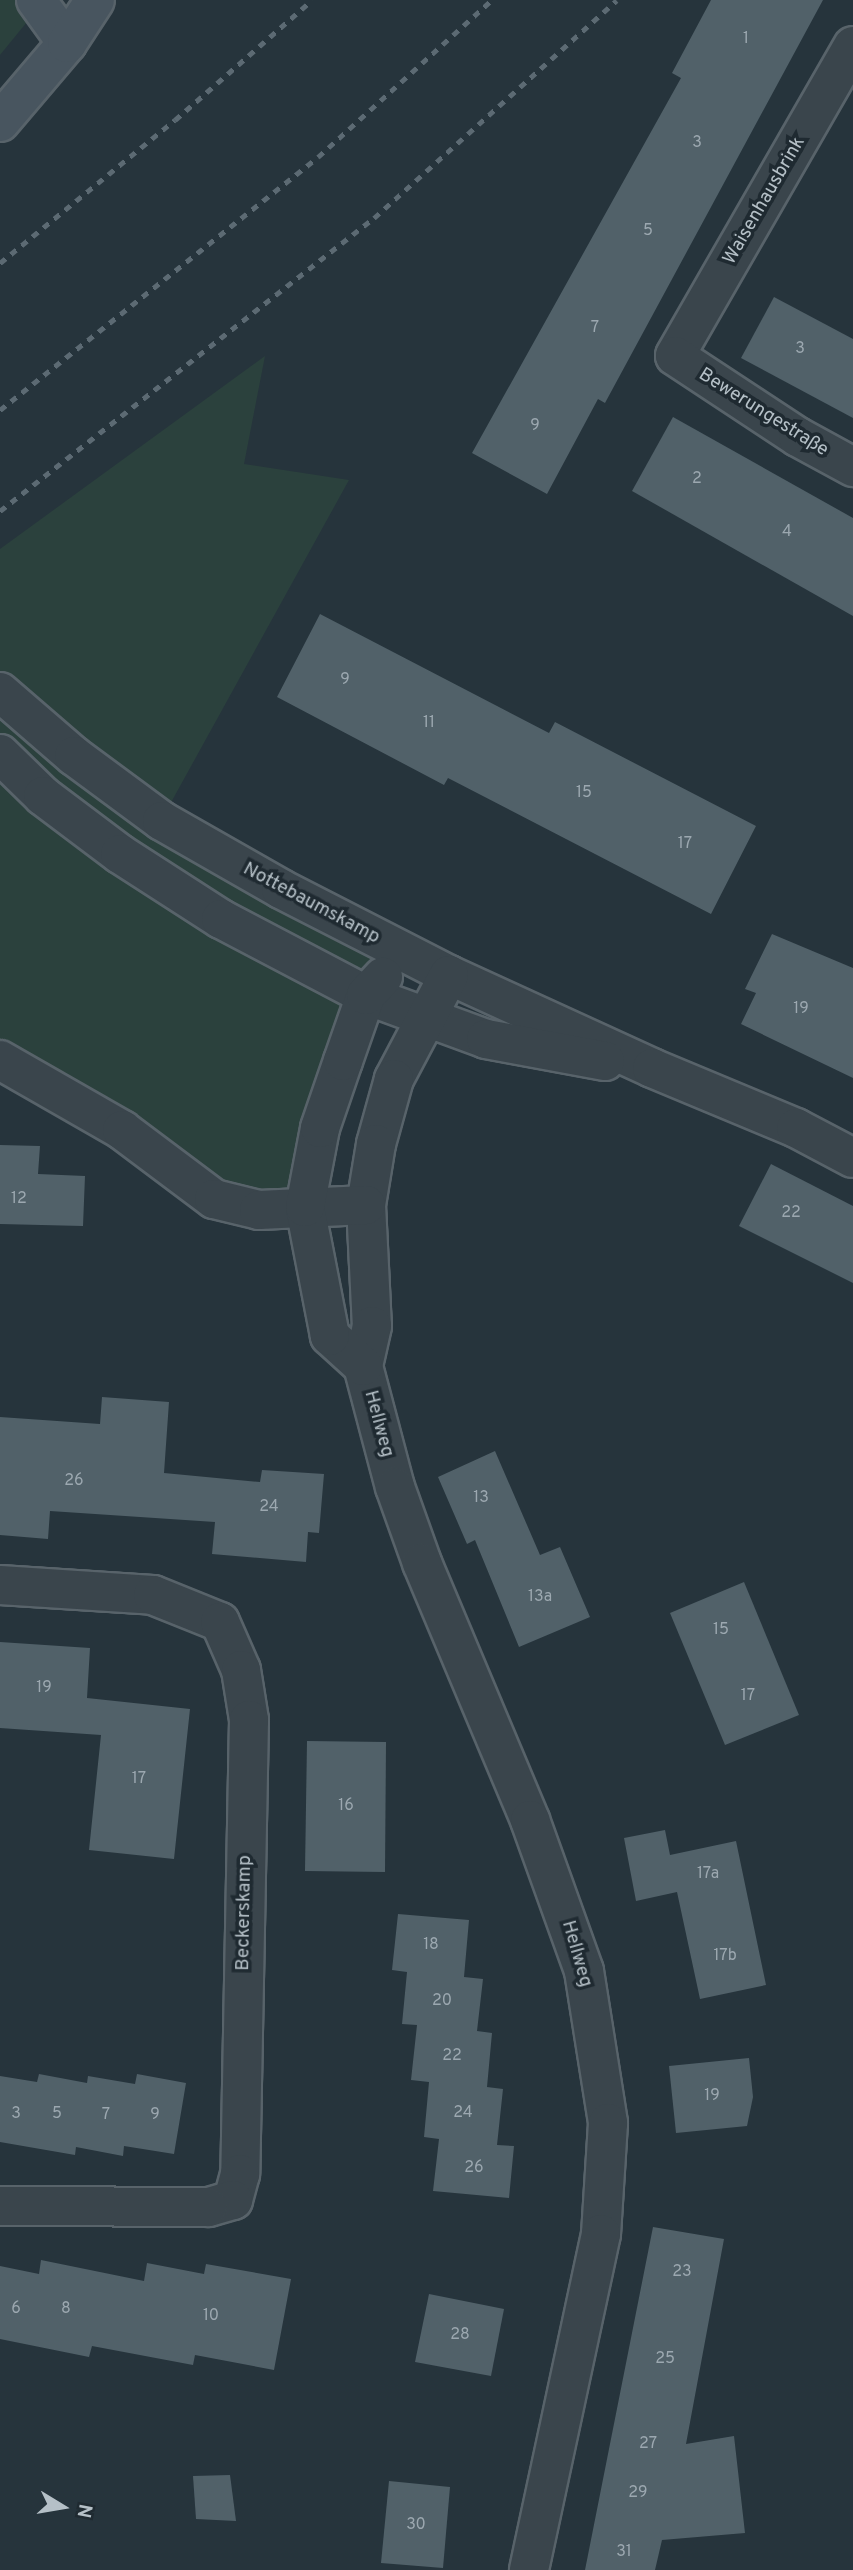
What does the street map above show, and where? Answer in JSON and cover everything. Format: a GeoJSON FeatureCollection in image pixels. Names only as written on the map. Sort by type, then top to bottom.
{"type":"FeatureCollection","features":[{"type":"Feature","properties":{"kind":"main road"},"geometry":{"type":"LineString","coordinates":[[36,0],[67,43]]}},
{"type":"Feature","properties":{"kind":"main road"},"geometry":{"type":"LineString","coordinates":[[0,121],[67,43],[95,0]]}},
{"type":"Feature","properties":{"kind":"street","name":"Waisenhausbrink"},"geometry":{"type":"LineString","coordinates":[[675,356],[853,46]]}},
{"type":"Feature","properties":{"kind":"street","name":"Bewerungestraße"},"geometry":{"type":"LineString","coordinates":[[675,356],[797,438],[853,467]]}},
{"type":"Feature","properties":{"kind":"street","name":"Nottebaumskamp"},"geometry":{"type":"LineString","coordinates":[[0,692],[74,756],[162,821],[404,954],[652,1068],[796,1128],[853,1158]]}},
{"type":"Feature","properties":{"kind":"street","name":"Nottebaumskamp"},"geometry":{"type":"LineString","coordinates":[[0,754],[43,796],[120,854],[221,919],[366,995],[486,1039],[652,1068]]}},
{"type":"Feature","properties":{"kind":"street","name":"Hellweg"},"geometry":{"type":"LineString","coordinates":[[363,1366],[330,1336],[305,1207],[320,1128],[366,995],[404,954]]}},
{"type":"Feature","properties":{"kind":"street","name":"Hellweg"},"geometry":{"type":"LineString","coordinates":[[449,975],[394,1079],[376,1144],[366,1205],[372,1326],[363,1366],[395,1487],[422,1563],[530,1820],[584,1971],[608,2123],[601,2234],[529,2570]]}},
{"type":"Feature","properties":{"kind":"street"},"geometry":{"type":"LineString","coordinates":[[0,1060],[122,1130],[214,1199],[259,1210],[366,1205]]}},
{"type":"Feature","properties":{"kind":"street","name":"Beckerskamp"},"geometry":{"type":"LineString","coordinates":[[0,1586],[153,1595],[220,1622],[242,1670],[249,1720],[240,2174],[233,2200],[208,2207],[0,2206]]}},
{"type":"Feature","properties":{"kind":"green space"},"geometry":{"type":"Polygon","coordinates":[[[0,0],[45,0],[0,55],[0,0]]]}},
{"type":"Feature","properties":{"kind":"green space"},"geometry":{"type":"Polygon","coordinates":[[[265,356],[244,464],[349,480],[163,817],[0,690],[0,549],[265,356]]]}},
{"type":"Feature","properties":{"kind":"green space"},"geometry":{"type":"Polygon","coordinates":[[[0,703],[397,953],[302,1203],[261,1207],[0,1053],[0,703]]]}},
{"type":"Feature","properties":{"kind":"building"},"geometry":{"type":"Polygon","coordinates":[[[711,0],[823,0],[605,403],[598,399],[547,494],[472,453],[681,78],[672,73],[711,0]]]}},
{"type":"Feature","properties":{"kind":"building"},"geometry":{"type":"Polygon","coordinates":[[[774,297],[853,339],[853,418],[741,358],[774,297]]]}},
{"type":"Feature","properties":{"kind":"building"},"geometry":{"type":"Polygon","coordinates":[[[673,417],[853,518],[853,616],[632,491],[673,417]]]}},
{"type":"Feature","properties":{"kind":"building"},"geometry":{"type":"Polygon","coordinates":[[[320,614],[549,733],[555,722],[756,826],[711,914],[448,778],[444,785],[277,697],[320,614]]]}},
{"type":"Feature","properties":{"kind":"building"},"geometry":{"type":"Polygon","coordinates":[[[772,934],[853,968],[853,1078],[741,1024],[756,993],[745,989],[772,934]]]}},
{"type":"Feature","properties":{"kind":"building"},"geometry":{"type":"Polygon","coordinates":[[[0,1145],[40,1146],[38,1174],[85,1176],[83,1226],[0,1224],[0,1145]]]}},
{"type":"Feature","properties":{"kind":"building"},"geometry":{"type":"Polygon","coordinates":[[[771,1164],[853,1206],[853,1283],[739,1226],[771,1164]]]}},
{"type":"Feature","properties":{"kind":"building"},"geometry":{"type":"Polygon","coordinates":[[[102,1397],[169,1402],[164,1473],[260,1482],[262,1470],[324,1474],[319,1533],[308,1532],[306,1562],[212,1554],[215,1522],[50,1511],[48,1539],[0,1535],[0,1417],[100,1424],[102,1397]]]}},
{"type":"Feature","properties":{"kind":"building"},"geometry":{"type":"Polygon","coordinates":[[[495,1451],[540,1555],[560,1547],[590,1617],[519,1647],[475,1540],[467,1544],[438,1477],[495,1451]]]}},
{"type":"Feature","properties":{"kind":"building"},"geometry":{"type":"Polygon","coordinates":[[[744,1582],[799,1715],[725,1745],[670,1613],[744,1582]]]}},
{"type":"Feature","properties":{"kind":"building"},"geometry":{"type":"Polygon","coordinates":[[[0,1642],[90,1648],[87,1698],[190,1709],[174,1859],[89,1850],[101,1735],[0,1728],[0,1642]]]}},
{"type":"Feature","properties":{"kind":"building"},"geometry":{"type":"Polygon","coordinates":[[[307,1741],[386,1742],[385,1872],[305,1871],[307,1741]]]}},
{"type":"Feature","properties":{"kind":"building"},"geometry":{"type":"Polygon","coordinates":[[[665,1830],[670,1855],[736,1841],[766,1985],[700,1999],[677,1892],[636,1901],[624,1838],[665,1830]]]}},
{"type":"Feature","properties":{"kind":"building"},"geometry":{"type":"Polygon","coordinates":[[[398,1914],[469,1920],[464,1977],[483,1979],[477,2031],[492,2033],[487,2087],[503,2089],[497,2145],[514,2146],[509,2198],[433,2191],[439,2139],[424,2137],[429,2082],[411,2080],[417,2025],[402,2024],[407,1972],[392,1970],[398,1914]]]}},
{"type":"Feature","properties":{"kind":"building"},"geometry":{"type":"Polygon","coordinates":[[[749,2058],[753,2097],[747,2126],[676,2133],[669,2066],[749,2058]]]}},
{"type":"Feature","properties":{"kind":"building"},"geometry":{"type":"Polygon","coordinates":[[[39,2074],[87,2083],[88,2076],[135,2084],[137,2074],[186,2083],[174,2154],[124,2146],[123,2156],[76,2147],[75,2155],[0,2142],[0,2076],[37,2082],[39,2074]]]}},
{"type":"Feature","properties":{"kind":"building"},"geometry":{"type":"Polygon","coordinates":[[[653,2227],[724,2239],[686,2444],[734,2436],[745,2533],[662,2540],[655,2570],[585,2570],[653,2227]]]}},
{"type":"Feature","properties":{"kind":"building"},"geometry":{"type":"Polygon","coordinates":[[[41,2260],[144,2281],[147,2263],[204,2274],[206,2264],[291,2279],[274,2370],[195,2355],[193,2365],[92,2346],[89,2357],[0,2339],[0,2266],[39,2274],[41,2260]]]}},
{"type":"Feature","properties":{"kind":"building"},"geometry":{"type":"Polygon","coordinates":[[[429,2294],[504,2309],[491,2376],[415,2362],[429,2294]]]}},
{"type":"Feature","properties":{"kind":"building"},"geometry":{"type":"Polygon","coordinates":[[[230,2475],[236,2521],[196,2519],[193,2476],[230,2475]]]}},
{"type":"Feature","properties":{"kind":"building"},"geometry":{"type":"Polygon","coordinates":[[[389,2481],[450,2487],[443,2568],[381,2563],[389,2481]]]}},
{"type":"Feature","properties":{"kind":"railway"},"geometry":{"type":"LineString","coordinates":[[0,263],[175,120],[312,0]]}},
{"type":"Feature","properties":{"kind":"railway"},"geometry":{"type":"LineString","coordinates":[[0,410],[318,157],[492,0]]}},
{"type":"Feature","properties":{"kind":"railway"},"geometry":{"type":"LineString","coordinates":[[0,511],[374,218],[617,0]]}}]}
